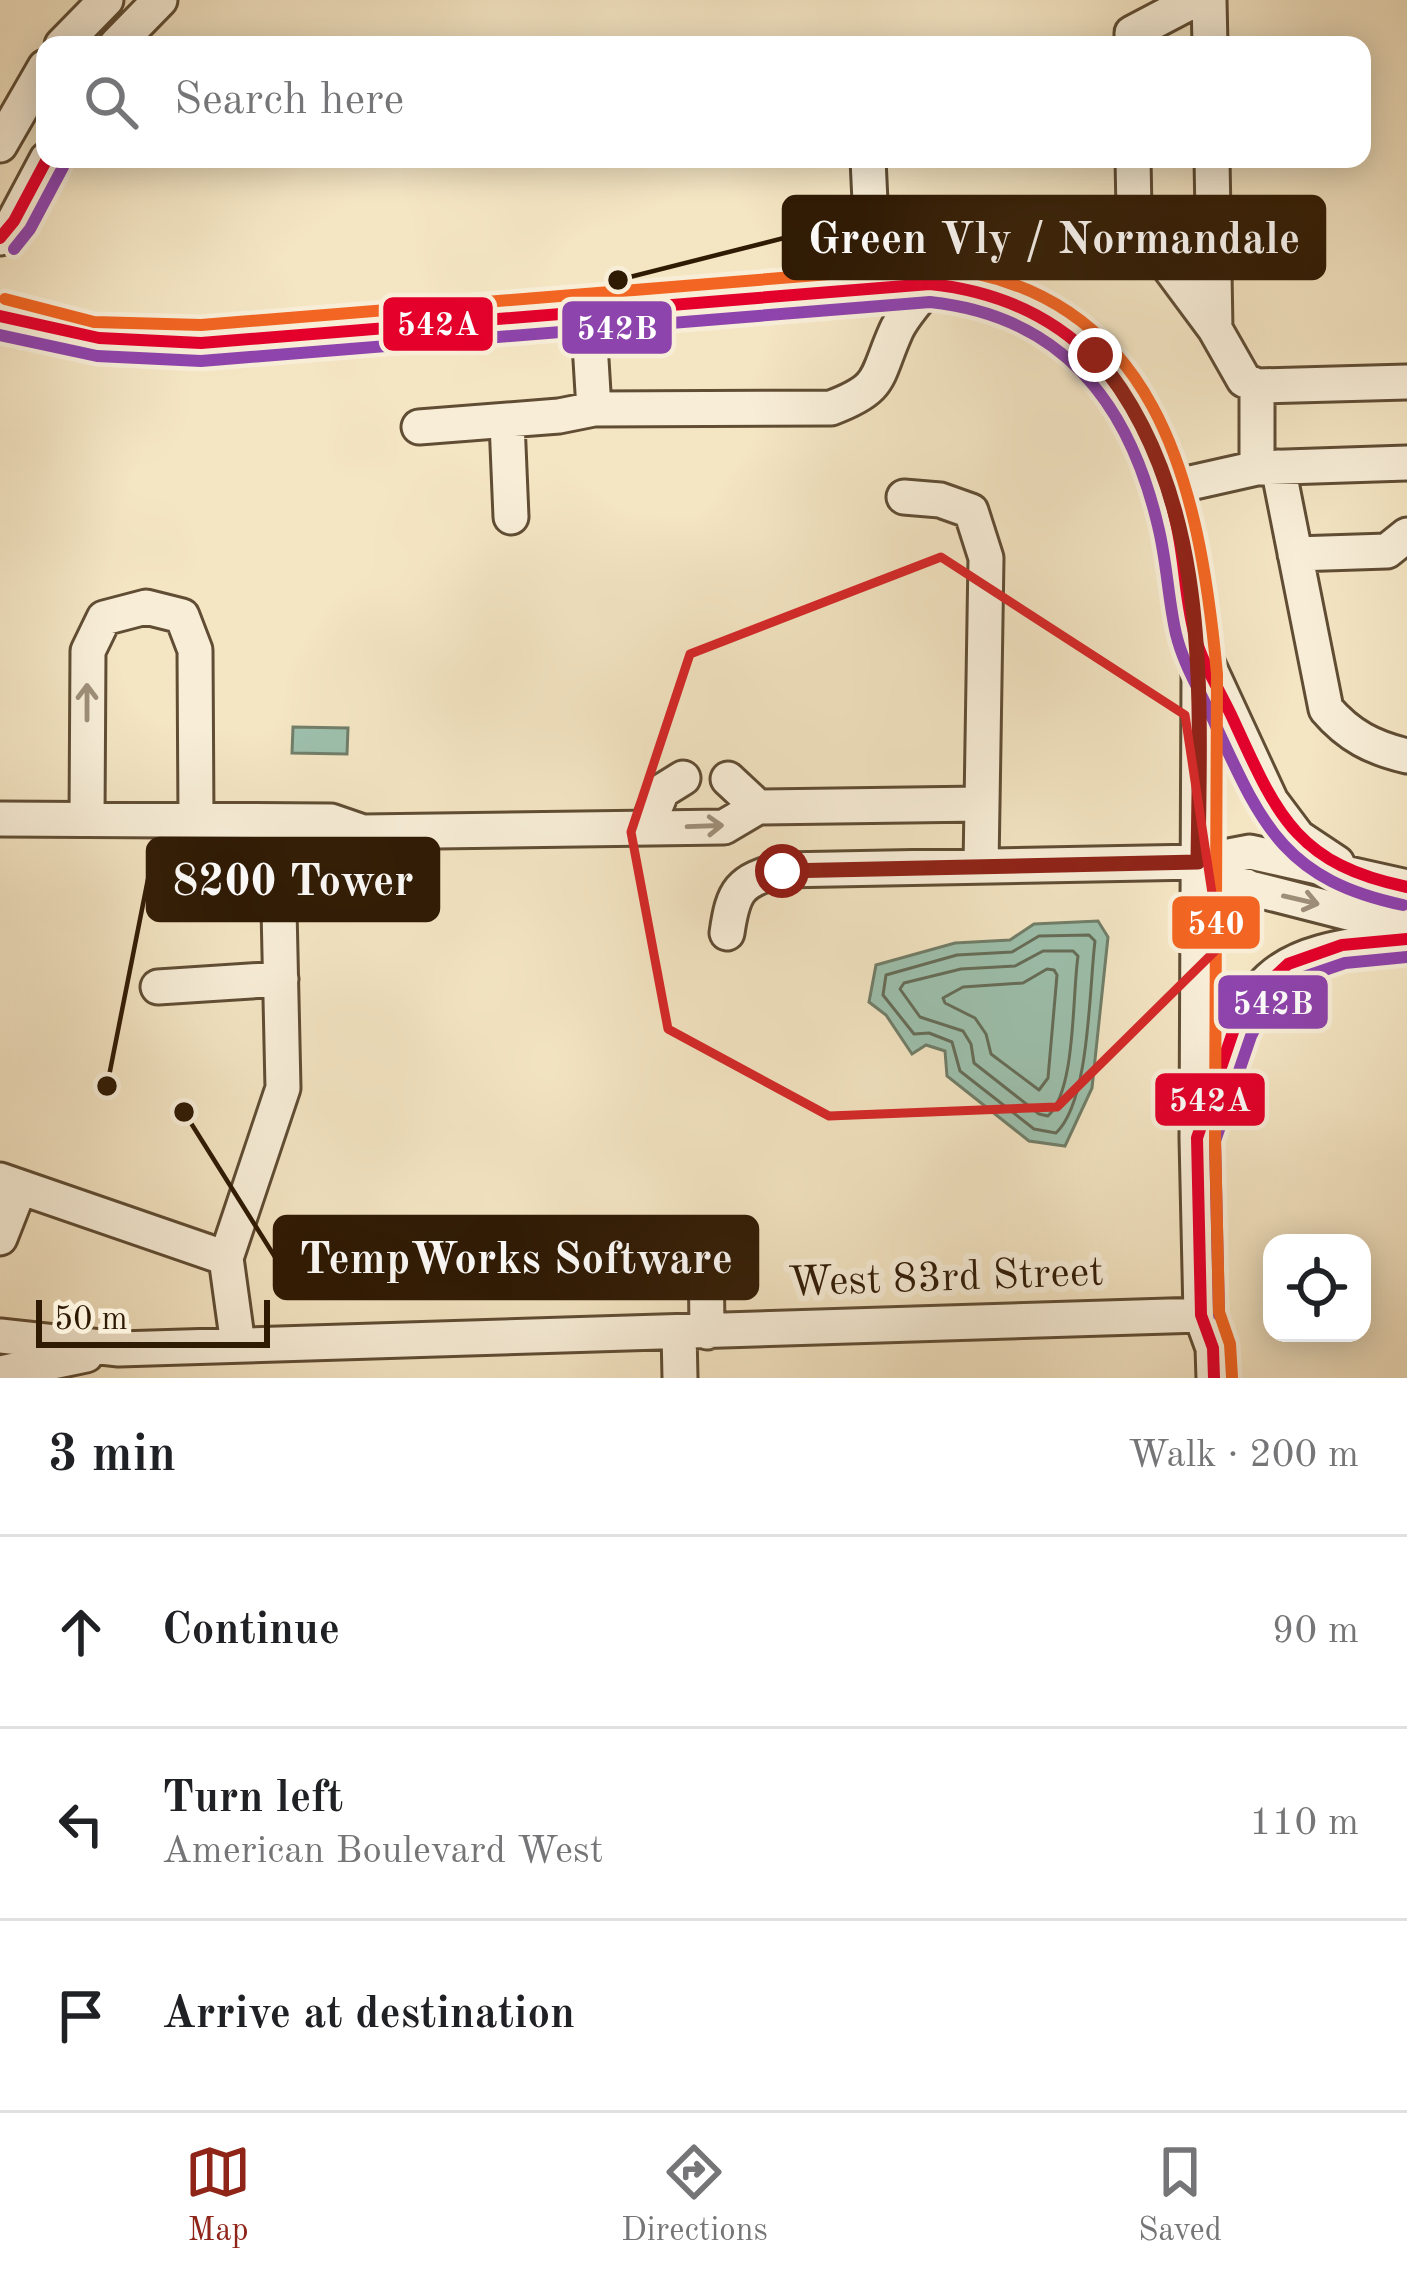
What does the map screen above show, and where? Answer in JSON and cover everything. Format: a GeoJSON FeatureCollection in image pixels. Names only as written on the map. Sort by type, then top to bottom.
{"type":"FeatureCollection","features":[{"type":"Feature","properties":{"kind":"street"},"geometry":{"type":"LineString","coordinates":[[71,36],[106,0]]}},
{"type":"Feature","properties":{"kind":"street"},"geometry":{"type":"LineString","coordinates":[[125,36],[160,0]]}},
{"type":"Feature","properties":{"kind":"street"},"geometry":{"type":"LineString","coordinates":[[1132,36],[1195,0]]}},
{"type":"Feature","properties":{"kind":"street"},"geometry":{"type":"LineString","coordinates":[[1209,0],[1210,36]]}},
{"type":"Feature","properties":{"kind":"street"},"geometry":{"type":"LineString","coordinates":[[0,145],[36,83]]}},
{"type":"Feature","properties":{"kind":"street"},"geometry":{"type":"LineString","coordinates":[[0,238],[42,168]]}},
{"type":"Feature","properties":{"kind":"street"},"geometry":{"type":"LineString","coordinates":[[868,168],[874,287]]}},
{"type":"Feature","properties":{"kind":"street"},"geometry":{"type":"LineString","coordinates":[[1133,168],[1139,228],[1216,329],[1244,380],[1258,386],[1407,382]]}},
{"type":"Feature","properties":{"kind":"street"},"geometry":{"type":"LineString","coordinates":[[1212,168],[1216,329]]}},
{"type":"Feature","properties":{"kind":"street"},"geometry":{"type":"LineString","coordinates":[[419,428],[594,409],[831,408],[864,396],[886,366],[896,329],[930,284]]}},
{"type":"Feature","properties":{"kind":"street"},"geometry":{"type":"LineString","coordinates":[[0,316],[68,336],[143,344],[201,343],[930,284],[984,291],[1060,324],[1120,384],[1145,425],[1168,488],[1196,637],[1201,1315],[1213,1348],[1214,1378]]}},
{"type":"Feature","properties":{"kind":"street"},"geometry":{"type":"LineString","coordinates":[[588,311],[594,409]]}},
{"type":"Feature","properties":{"kind":"street"},"geometry":{"type":"LineString","coordinates":[[1258,386],[1268,467],[1295,554],[1326,709],[1344,731],[1379,749],[1407,756]]}},
{"type":"Feature","properties":{"kind":"street"},"geometry":{"type":"LineString","coordinates":[[507,422],[511,518]]}},
{"type":"Feature","properties":{"kind":"street"},"geometry":{"type":"LineString","coordinates":[[1168,488],[1268,467],[1407,464]]}},
{"type":"Feature","properties":{"kind":"street"},"geometry":{"type":"LineString","coordinates":[[904,497],[940,500],[971,511],[986,558],[981,866]]}},
{"type":"Feature","properties":{"kind":"street"},"geometry":{"type":"LineString","coordinates":[[1295,554],[1387,551],[1407,536]]}},
{"type":"Feature","properties":{"kind":"street"},"geometry":{"type":"LineString","coordinates":[[87,819],[88,651],[104,618],[146,607],[182,616],[195,650],[196,820]]}},
{"type":"Feature","properties":{"kind":"street"},"geometry":{"type":"LineString","coordinates":[[1196,637],[1270,801],[1298,838],[1354,874]]}},
{"type":"Feature","properties":{"kind":"street"},"geometry":{"type":"LineString","coordinates":[[646,828],[662,791],[683,778]]}},
{"type":"Feature","properties":{"kind":"street"},"geometry":{"type":"LineString","coordinates":[[728,779],[758,807]]}},
{"type":"Feature","properties":{"kind":"street"},"geometry":{"type":"LineString","coordinates":[[0,819],[331,821],[363,832],[646,828],[724,826],[758,807],[981,804]]}},
{"type":"Feature","properties":{"kind":"street"},"geometry":{"type":"LineString","coordinates":[[727,933],[731,901],[742,886],[757,876],[782,871],[1198,862],[1250,852],[1407,886]]}},
{"type":"Feature","properties":{"kind":"street"},"geometry":{"type":"LineString","coordinates":[[1198,862],[1250,888],[1407,928]]}},
{"type":"Feature","properties":{"kind":"street"},"geometry":{"type":"LineString","coordinates":[[238,1346],[226,1258],[283,1088],[279,909]]}},
{"type":"Feature","properties":{"kind":"street"},"geometry":{"type":"LineString","coordinates":[[1197,1138],[1234,1029],[1268,979],[1288,964],[1342,945],[1407,939]]}},
{"type":"Feature","properties":{"kind":"street"},"geometry":{"type":"LineString","coordinates":[[158,987],[281,979]]}},
{"type":"Feature","properties":{"kind":"street"},"geometry":{"type":"LineString","coordinates":[[0,1238],[10,1184],[226,1258]]}},
{"type":"Feature","properties":{"kind":"street"},"geometry":{"type":"LineString","coordinates":[[680,1378],[693,1332],[706,1239]]}},
{"type":"Feature","properties":{"kind":"street","name":"West 83rd Street"},"geometry":{"type":"LineString","coordinates":[[0,1373],[118,1364],[238,1346],[1201,1315]]}},
{"type":"Feature","properties":{"kind":"street","name":"West 83rd Street"},"geometry":{"type":"LineString","coordinates":[[0,1336],[118,1364]]}},
{"type":"Feature","properties":{"kind":"highlighted area"},"geometry":{"type":"Polygon","coordinates":[[[941,557],[1185,715],[1220,946],[1057,1107],[829,1116],[668,1029],[631,832],[690,654],[941,557]]]}},
{"type":"Feature","properties":{"kind":"water"},"geometry":{"type":"Polygon","coordinates":[[[293,727],[348,728],[347,754],[292,753],[293,727]]]}},
{"type":"Feature","properties":{"kind":"water"},"geometry":{"type":"Polygon","coordinates":[[[1098,921],[1108,937],[1092,1088],[1065,1146],[1029,1141],[947,1076],[945,1051],[926,1045],[912,1054],[886,1015],[869,1002],[876,965],[955,943],[1010,940],[1034,924],[1098,921]]]}},
{"type":"Feature","properties":{"kind":"transit line","name":"542A"},"geometry":{"type":"LineString","coordinates":[[0,238],[42,168]]}},
{"type":"Feature","properties":{"kind":"transit line","name":"542B"},"geometry":{"type":"LineString","coordinates":[[14,249],[62,168]]}},
{"type":"Feature","properties":{"kind":"transit line","name":"540"},"geometry":{"type":"LineString","coordinates":[[5,299],[94,322],[201,325],[930,266],[1007,282],[1068,312],[1116,354],[1152,406],[1178,466],[1197,532],[1209,602],[1217,674],[1219,1312],[1230,1344],[1232,1377]]}},
{"type":"Feature","properties":{"kind":"transit line","name":"542A"},"geometry":{"type":"LineString","coordinates":[[0,316],[99,338],[201,343],[930,284],[980,293],[1024,309],[1063,332],[1096,360],[1124,395],[1146,434],[1177,527],[1198,647],[1278,808],[1315,849],[1339,865],[1407,887]]}},
{"type":"Feature","properties":{"kind":"transit line","name":"542B"},"geometry":{"type":"LineString","coordinates":[[0,335],[97,356],[201,361],[930,302],[1017,325],[1053,346],[1083,373],[1129,441],[1158,526],[1179,646],[1265,821],[1283,844],[1331,881],[1403,905]]}},
{"type":"Feature","properties":{"kind":"transit line","name":"542A"},"geometry":{"type":"LineString","coordinates":[[1214,1378],[1213,1348],[1201,1315],[1197,1138],[1234,1029],[1250,1000],[1288,964],[1342,945],[1407,939]]}},
{"type":"Feature","properties":{"kind":"transit line","name":"542B"},"geometry":{"type":"LineString","coordinates":[[1219,1315],[1215,1141],[1264,1011],[1298,979],[1345,963],[1407,957]]}},
{"type":"Feature","properties":{"kind":"place","name":"Green Vly / Normandale"},"geometry":{"type":"Point","coordinates":[618,280]}},
{"type":"Feature","properties":{"kind":"place","name":"8200 Tower"},"geometry":{"type":"Point","coordinates":[107,1086]}},
{"type":"Feature","properties":{"kind":"place","name":"TempWorks Software"},"geometry":{"type":"Point","coordinates":[184,1112]}},
{"type":"Feature","properties":{"kind":"route"},"geometry":{"type":"LineString","coordinates":[[782,871],[1198,862],[1199,674],[1177,525],[1163,469],[1145,425],[1095,355]]}}]}
